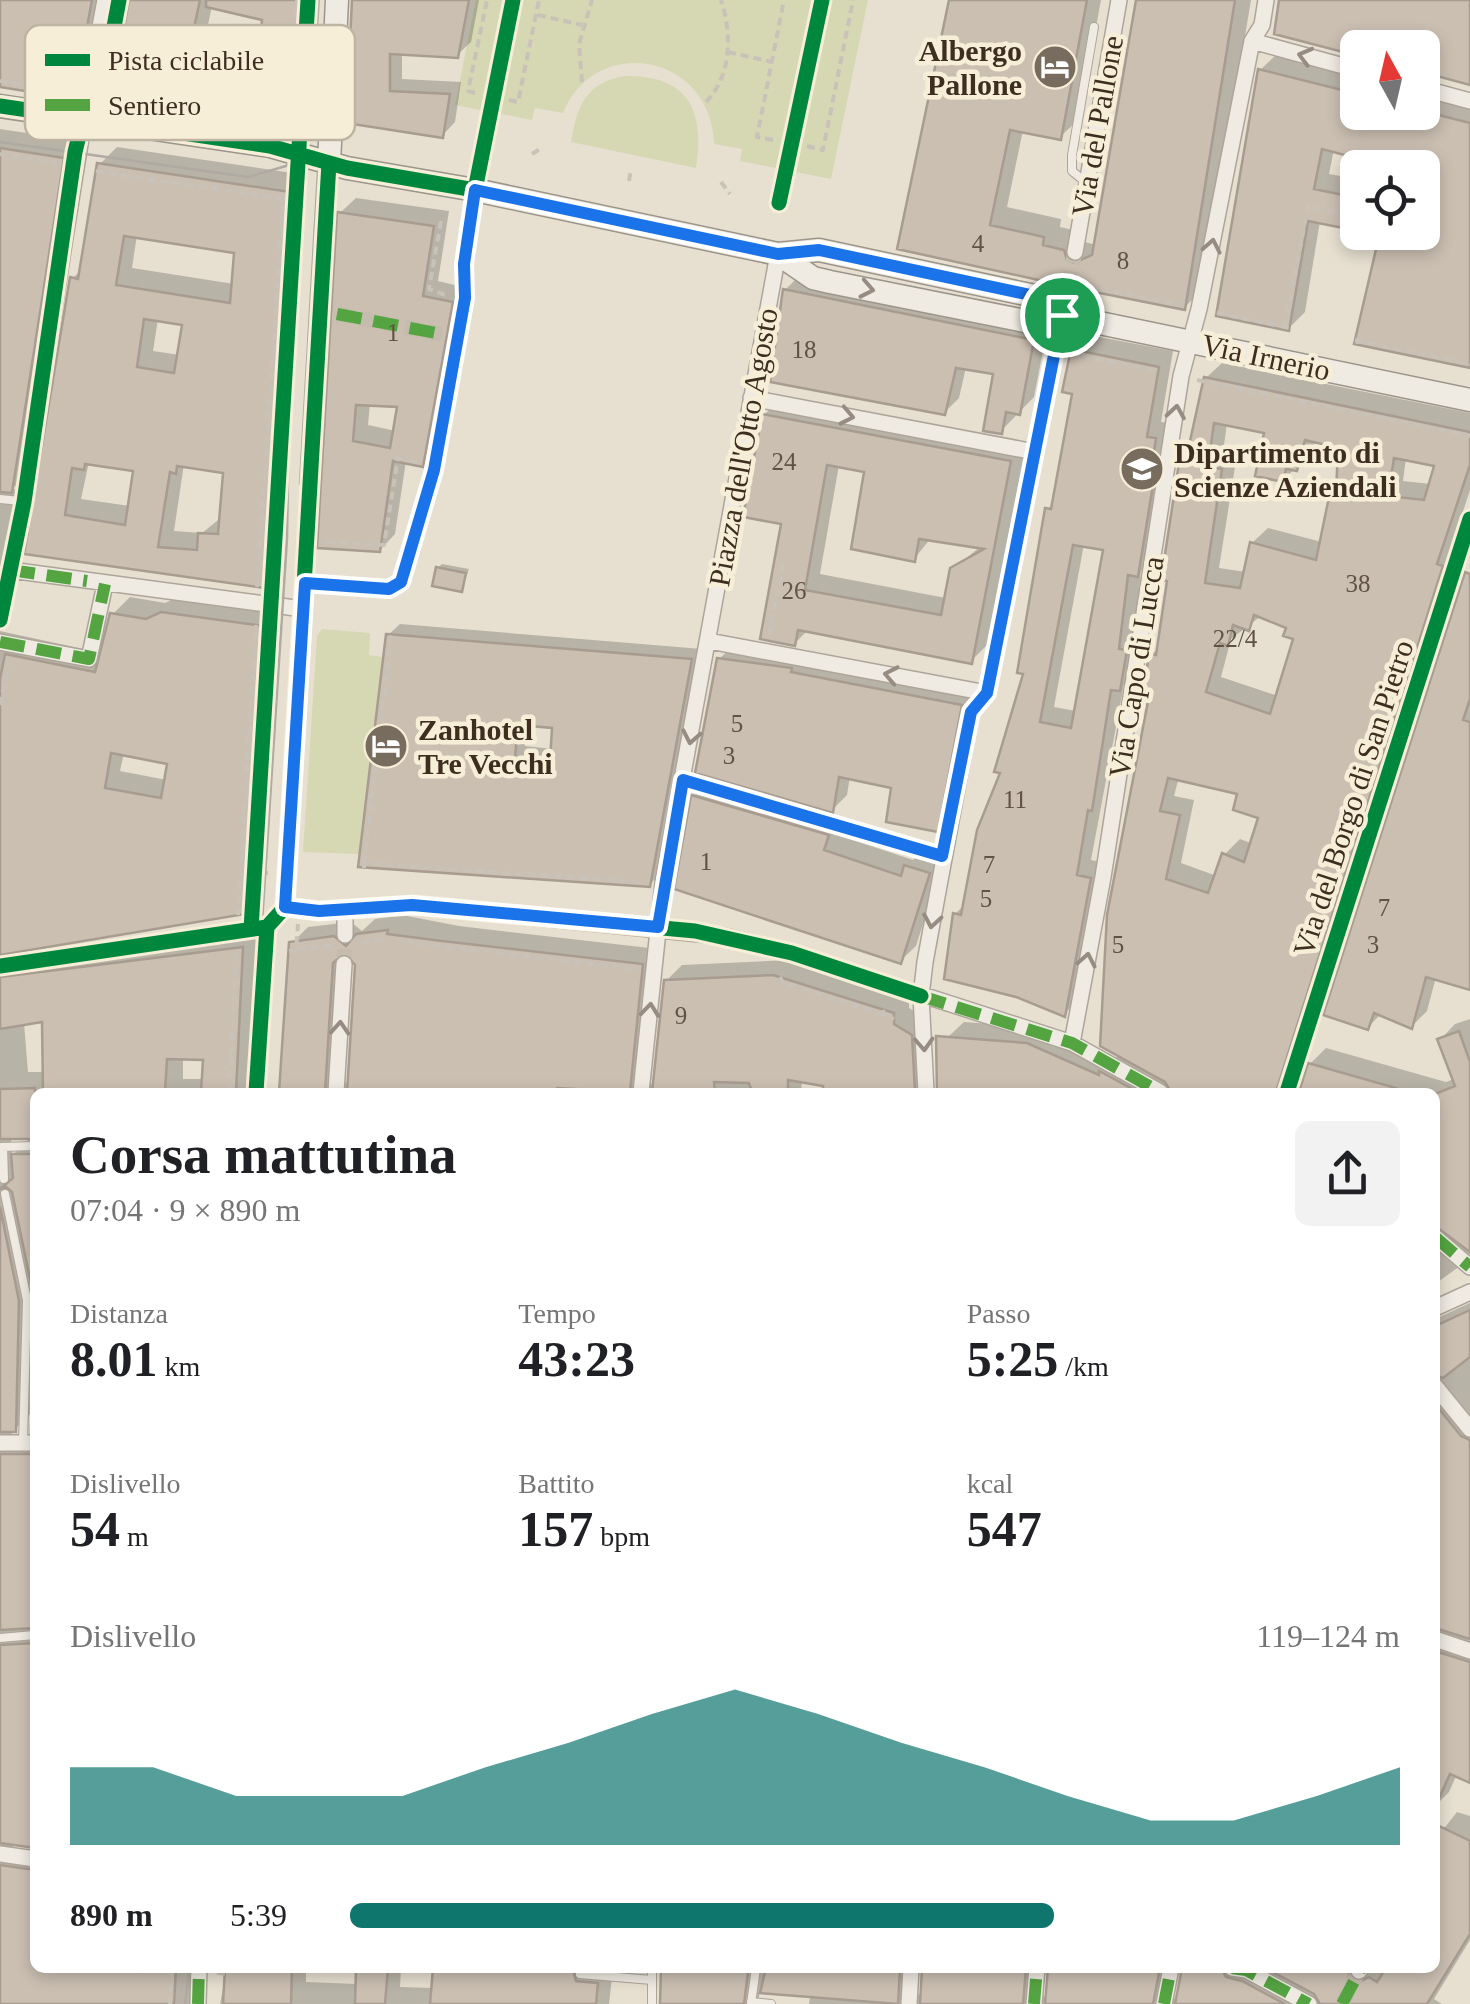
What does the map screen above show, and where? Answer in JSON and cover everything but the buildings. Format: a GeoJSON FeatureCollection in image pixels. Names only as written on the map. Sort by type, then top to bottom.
{"type":"FeatureCollection","features":[{"type":"Feature","properties":{"kind":"street"},"geometry":{"type":"LineString","coordinates":[[100,25],[105,0]]}},
{"type":"Feature","properties":{"kind":"street"},"geometry":{"type":"LineString","coordinates":[[336,25],[337,0]]}},
{"type":"Feature","properties":{"kind":"street"},"geometry":{"type":"LineString","coordinates":[[490,112],[514,0]]}},
{"type":"Feature","properties":{"kind":"street"},"geometry":{"type":"LineString","coordinates":[[779,203],[822,0]]}},
{"type":"Feature","properties":{"kind":"street","name":"Via del Pallone"},"geometry":{"type":"LineString","coordinates":[[1075,252],[1119,0]]}},
{"type":"Feature","properties":{"kind":"street","name":"Via Capo di Lucca"},"geometry":{"type":"LineString","coordinates":[[1072,1043],[1103,877],[1181,376],[1252,41],[1262,25],[1266,0]]}},
{"type":"Feature","properties":{"kind":"street"},"geometry":{"type":"LineString","coordinates":[[1252,41],[1340,65]]}},
{"type":"Feature","properties":{"kind":"street"},"geometry":{"type":"LineString","coordinates":[[1440,93],[1470,101]]}},
{"type":"Feature","properties":{"kind":"street","name":"Via Irnerio"},"geometry":{"type":"LineString","coordinates":[[0,106],[25,110]]}},
{"type":"Feature","properties":{"kind":"street"},"geometry":{"type":"LineString","coordinates":[[0,620],[24,502],[79,140]]}},
{"type":"Feature","properties":{"kind":"street","name":"Via Irnerio"},"geometry":{"type":"LineString","coordinates":[[221,140],[297,152],[329,163],[778,254],[819,250],[1035,296],[1062,315],[1470,400]]}},
{"type":"Feature","properties":{"kind":"street"},"geometry":{"type":"LineString","coordinates":[[285,907],[330,140]]}},
{"type":"Feature","properties":{"kind":"street"},"geometry":{"type":"LineString","coordinates":[[305,583],[389,589],[401,582],[434,470],[465,298],[464,264],[475,190]]}},
{"type":"Feature","properties":{"kind":"street","name":"Piazza dell'Otto Agosto"},"geometry":{"type":"LineString","coordinates":[[641,1088],[658,927],[778,254]]}},
{"type":"Feature","properties":{"kind":"street"},"geometry":{"type":"LineString","coordinates":[[926,1088],[922,996],[942,856],[971,712],[987,693],[1068,286]]}},
{"type":"Feature","properties":{"kind":"street"},"geometry":{"type":"LineString","coordinates":[[751,398],[1036,452]]}},
{"type":"Feature","properties":{"kind":"street","name":"Via del Borgo di San Pietro"},"geometry":{"type":"LineString","coordinates":[[1289,1088],[1470,519]]}},
{"type":"Feature","properties":{"kind":"street"},"geometry":{"type":"LineString","coordinates":[[10,570],[303,609]]}},
{"type":"Feature","properties":{"kind":"street"},"geometry":{"type":"LineString","coordinates":[[4,647],[89,659],[105,584]]}},
{"type":"Feature","properties":{"kind":"street"},"geometry":{"type":"LineString","coordinates":[[709,641],[987,693]]}},
{"type":"Feature","properties":{"kind":"street"},"geometry":{"type":"LineString","coordinates":[[683,780],[942,856]]}},
{"type":"Feature","properties":{"kind":"street"},"geometry":{"type":"LineString","coordinates":[[0,966],[259,928],[285,907],[412,905],[658,927],[760,944],[1072,1043],[1153,1088]]}},
{"type":"Feature","properties":{"kind":"street"},"geometry":{"type":"LineString","coordinates":[[345,908],[345,935]]}},
{"type":"Feature","properties":{"kind":"street"},"geometry":{"type":"LineString","coordinates":[[256,1088],[259,928]]}},
{"type":"Feature","properties":{"kind":"street"},"geometry":{"type":"LineString","coordinates":[[336,1088],[344,964]]}},
{"type":"Feature","properties":{"kind":"street"},"geometry":{"type":"LineString","coordinates":[[1440,1240],[1470,1267]]}},
{"type":"Feature","properties":{"kind":"street"},"geometry":{"type":"LineString","coordinates":[[1440,1306],[1470,1292]]}},
{"type":"Feature","properties":{"kind":"street"},"geometry":{"type":"LineString","coordinates":[[1440,1392],[1470,1428]]}},
{"type":"Feature","properties":{"kind":"street"},"geometry":{"type":"LineString","coordinates":[[0,1442],[29,1443]]}},
{"type":"Feature","properties":{"kind":"street"},"geometry":{"type":"LineString","coordinates":[[1440,1641],[1470,1650]]}},
{"type":"Feature","properties":{"kind":"street"},"geometry":{"type":"LineString","coordinates":[[0,1854],[30,1858]]}},
{"type":"Feature","properties":{"kind":"street"},"geometry":{"type":"LineString","coordinates":[[198,2004],[200,1973]]}},
{"type":"Feature","properties":{"kind":"street"},"geometry":{"type":"LineString","coordinates":[[909,2004],[911,1973]]}},
{"type":"Feature","properties":{"kind":"street"},"geometry":{"type":"LineString","coordinates":[[1034,2004],[1037,1973]]}},
{"type":"Feature","properties":{"kind":"street"},"geometry":{"type":"LineString","coordinates":[[1164,2004],[1170,1973]]}},
{"type":"Feature","properties":{"kind":"street"},"geometry":{"type":"LineString","coordinates":[[1252,1973],[1309,2004]]}},
{"type":"Feature","properties":{"kind":"lane"},"geometry":{"type":"LineString","coordinates":[[1087,183],[1072,171],[1072,155],[1094,27]]}},
{"type":"Feature","properties":{"kind":"lane"},"geometry":{"type":"LineString","coordinates":[[475,190],[490,112]]}},
{"type":"Feature","properties":{"kind":"lane"},"geometry":{"type":"LineString","coordinates":[[0,499],[24,502]]}},
{"type":"Feature","properties":{"kind":"lane"},"geometry":{"type":"LineString","coordinates":[[4,1179],[1,1147],[30,1146]]}},
{"type":"Feature","properties":{"kind":"lane"},"geometry":{"type":"LineString","coordinates":[[5,1194],[28,1300],[29,1443]]}},
{"type":"Feature","properties":{"kind":"lane"},"geometry":{"type":"LineString","coordinates":[[0,1638],[30,1636]]}},
{"type":"Feature","properties":{"kind":"lane"},"geometry":{"type":"LineString","coordinates":[[580,1973],[652,1980]]}},
{"type":"Feature","properties":{"kind":"lane"},"geometry":{"type":"LineString","coordinates":[[652,1973],[652,2004]]}},
{"type":"Feature","properties":{"kind":"lane"},"geometry":{"type":"LineString","coordinates":[[755,1973],[751,2003],[771,2004]]}},
{"type":"Feature","properties":{"kind":"path"},"geometry":{"type":"LineString","coordinates":[[295,25],[297,0]]}},
{"type":"Feature","properties":{"kind":"path"},"geometry":{"type":"LineString","coordinates":[[306,25],[308,0]]}},
{"type":"Feature","properties":{"kind":"path"},"geometry":{"type":"LineString","coordinates":[[468,91],[487,0]]}},
{"type":"Feature","properties":{"kind":"path"},"geometry":{"type":"LineString","coordinates":[[518,102],[539,0]]}},
{"type":"Feature","properties":{"kind":"path"},"geometry":{"type":"LineString","coordinates":[[582,82],[582,25],[592,0]]}},
{"type":"Feature","properties":{"kind":"path"},"geometry":{"type":"LineString","coordinates":[[706,102],[720,83],[728,52],[721,0]]}},
{"type":"Feature","properties":{"kind":"path"},"geometry":{"type":"LineString","coordinates":[[758,137],[784,0]]}},
{"type":"Feature","properties":{"kind":"path"},"geometry":{"type":"LineString","coordinates":[[823,150],[853,0]]}},
{"type":"Feature","properties":{"kind":"path"},"geometry":{"type":"LineString","coordinates":[[536,15],[582,25]]}},
{"type":"Feature","properties":{"kind":"path"},"geometry":{"type":"LineString","coordinates":[[728,52],[772,62]]}},
{"type":"Feature","properties":{"kind":"path"},"geometry":{"type":"LineString","coordinates":[[0,81],[25,85]]}},
{"type":"Feature","properties":{"kind":"path"},"geometry":{"type":"LineString","coordinates":[[259,928],[271,605],[298,140]]}},
{"type":"Feature","properties":{"kind":"path"},"geometry":{"type":"LineString","coordinates":[[532,154],[543,147]]}},
{"type":"Feature","properties":{"kind":"path"},"geometry":{"type":"LineString","coordinates":[[0,154],[55,160]]}},
{"type":"Feature","properties":{"kind":"path"},"geometry":{"type":"LineString","coordinates":[[629,180],[631,169]]}},
{"type":"Feature","properties":{"kind":"path"},"geometry":{"type":"LineString","coordinates":[[96,171],[283,199]]}},
{"type":"Feature","properties":{"kind":"path"},"geometry":{"type":"LineString","coordinates":[[721,182],[730,194]]}},
{"type":"Feature","properties":{"kind":"path"},"geometry":{"type":"LineString","coordinates":[[257,587],[284,190]]}},
{"type":"Feature","properties":{"kind":"path"},"geometry":{"type":"LineString","coordinates":[[1217,313],[1287,327],[1308,206],[1340,213]]}},
{"type":"Feature","properties":{"kind":"path"},"geometry":{"type":"LineString","coordinates":[[442,220],[430,289],[450,296],[452,302]]}},
{"type":"Feature","properties":{"kind":"path"},"geometry":{"type":"LineString","coordinates":[[1088,286],[1186,306]]}},
{"type":"Feature","properties":{"kind":"path"},"geometry":{"type":"LineString","coordinates":[[1355,340],[1470,364]]}},
{"type":"Feature","properties":{"kind":"path"},"geometry":{"type":"LineString","coordinates":[[1070,354],[1158,371]]}},
{"type":"Feature","properties":{"kind":"path"},"geometry":{"type":"LineString","coordinates":[[1197,380],[1470,436]]}},
{"type":"Feature","properties":{"kind":"path"},"geometry":{"type":"LineString","coordinates":[[322,542],[384,545],[398,458],[422,464]]}},
{"type":"Feature","properties":{"kind":"path"},"geometry":{"type":"LineString","coordinates":[[769,638],[782,564]]}},
{"type":"Feature","properties":{"kind":"path"},"geometry":{"type":"LineString","coordinates":[[238,916],[256,625]]}},
{"type":"Feature","properties":{"kind":"path"},"geometry":{"type":"LineString","coordinates":[[390,634],[364,866],[651,882]]}},
{"type":"Feature","properties":{"kind":"path"},"geometry":{"type":"LineString","coordinates":[[0,705],[4,647]]}},
{"type":"Feature","properties":{"kind":"path"},"geometry":{"type":"LineString","coordinates":[[289,950],[296,950],[296,941]]}},
{"type":"Feature","properties":{"kind":"path"},"geometry":{"type":"LineString","coordinates":[[406,942],[646,970]]}},
{"type":"Feature","properties":{"kind":"path"},"geometry":{"type":"LineString","coordinates":[[230,1088],[236,948]]}},
{"type":"Feature","properties":{"kind":"path"},"geometry":{"type":"LineString","coordinates":[[236,957],[243,956]]}},
{"type":"Feature","properties":{"kind":"path"},"geometry":{"type":"LineString","coordinates":[[780,977],[782,983],[883,1012],[894,1019]]}},
{"type":"Feature","properties":{"kind":"path"},"geometry":{"type":"LineString","coordinates":[[170,2004],[171,1973]]}},
{"type":"Feature","properties":{"kind":"path"},"geometry":{"type":"LineString","coordinates":[[225,1974],[230,1973]]}},
{"type":"Feature","properties":{"kind":"green space"},"geometry":{"type":"Polygon","coordinates":[[[476,0],[868,0],[831,179],[740,161],[742,149],[714,144],[708,113],[694,89],[673,73],[649,64],[624,64],[600,72],[579,88],[563,113],[535,108],[532,120],[455,105],[476,0]]]}},
{"type":"Feature","properties":{"kind":"green space"},"geometry":{"type":"Polygon","coordinates":[[[625,76],[664,82],[688,100],[698,129],[696,168],[571,142],[580,107],[592,90],[625,76]]]}},
{"type":"Feature","properties":{"kind":"green space"},"geometry":{"type":"Polygon","coordinates":[[[322,629],[370,633],[369,655],[383,657],[359,854],[303,852],[317,636],[322,629]]]}},
{"type":"Feature","properties":{"kind":"tunnel"},"geometry":{"type":"LineString","coordinates":[[1068,286],[1075,252]]}},
{"type":"Feature","properties":{"kind":"tunnel"},"geometry":{"type":"LineString","coordinates":[[337,314],[446,335]]}},
{"type":"Feature","properties":{"kind":"tunnel"},"geometry":{"type":"LineString","coordinates":[[344,964],[345,935]]}},
{"type":"Feature","properties":{"kind":"tunnel"},"geometry":{"type":"LineString","coordinates":[[1342,2004],[1358,1973]]}},
{"type":"Feature","properties":{"kind":"tram line"},"geometry":{"type":"LineString","coordinates":[[313,25],[315,0]]}},
{"type":"Feature","properties":{"kind":"tram line"},"geometry":{"type":"LineString","coordinates":[[251,1088],[287,539],[290,350],[305,140]]}},
{"type":"Feature","properties":{"kind":"tram line"},"geometry":{"type":"LineString","coordinates":[[0,142],[248,177],[286,166],[309,141]]}},
{"type":"Feature","properties":{"kind":"tram line"},"geometry":{"type":"LineString","coordinates":[[300,484],[319,154]]}},
{"type":"Feature","properties":{"kind":"tram line"},"geometry":{"type":"LineString","coordinates":[[185,2004],[189,1973]]}},
{"type":"Feature","properties":{"kind":"marked path"},"geometry":{"type":"LineString","coordinates":[[337,314],[446,335]]}},
{"type":"Feature","properties":{"kind":"marked path"},"geometry":{"type":"LineString","coordinates":[[10,570],[87,581]]}},
{"type":"Feature","properties":{"kind":"marked path"},"geometry":{"type":"LineString","coordinates":[[0,642],[89,659],[105,584]]}},
{"type":"Feature","properties":{"kind":"marked path"},"geometry":{"type":"LineString","coordinates":[[921,996],[1072,1043],[1153,1088]]}},
{"type":"Feature","properties":{"kind":"marked path"},"geometry":{"type":"LineString","coordinates":[[1440,1241],[1470,1267]]}},
{"type":"Feature","properties":{"kind":"marked path"},"geometry":{"type":"LineString","coordinates":[[198,2004],[199,1973]]}},
{"type":"Feature","properties":{"kind":"marked path"},"geometry":{"type":"LineString","coordinates":[[1034,2004],[1037,1973]]}},
{"type":"Feature","properties":{"kind":"marked path"},"geometry":{"type":"LineString","coordinates":[[1164,2004],[1170,1973]]}},
{"type":"Feature","properties":{"kind":"marked path"},"geometry":{"type":"LineString","coordinates":[[1252,1973],[1309,2004]]}},
{"type":"Feature","properties":{"kind":"marked path"},"geometry":{"type":"LineString","coordinates":[[1342,2004],[1358,1973]]}},
{"type":"Feature","properties":{"kind":"cycle path"},"geometry":{"type":"LineString","coordinates":[[114,25],[119,0]]}},
{"type":"Feature","properties":{"kind":"cycle path"},"geometry":{"type":"LineString","coordinates":[[306,25],[308,0]]}},
{"type":"Feature","properties":{"kind":"cycle path"},"geometry":{"type":"LineString","coordinates":[[230,140],[270,146],[347,168],[475,190],[513,0]]}},
{"type":"Feature","properties":{"kind":"cycle path"},"geometry":{"type":"LineString","coordinates":[[779,203],[822,0]]}},
{"type":"Feature","properties":{"kind":"cycle path"},"geometry":{"type":"LineString","coordinates":[[0,106],[25,110]]}},
{"type":"Feature","properties":{"kind":"cycle path"},"geometry":{"type":"LineString","coordinates":[[0,620],[24,502],[78,140]]}},
{"type":"Feature","properties":{"kind":"cycle path"},"geometry":{"type":"LineString","coordinates":[[251,929],[299,140]]}},
{"type":"Feature","properties":{"kind":"cycle path"},"geometry":{"type":"LineString","coordinates":[[256,1088],[267,927],[285,907],[329,163]]}},
{"type":"Feature","properties":{"kind":"cycle path"},"geometry":{"type":"LineString","coordinates":[[1288,1088],[1470,519]]}},
{"type":"Feature","properties":{"kind":"cycle path"},"geometry":{"type":"LineString","coordinates":[[285,907],[319,911],[413,905],[695,931],[792,953],[921,996]]}},
{"type":"Feature","properties":{"kind":"cycle path"},"geometry":{"type":"LineString","coordinates":[[0,966],[267,927]]}},
{"type":"Feature","properties":{"kind":"place","name":"Albergo Pallone"},"geometry":{"type":"Point","coordinates":[1055,67]}},
{"type":"Feature","properties":{"kind":"place","name":"Dipartimento di Scienze Aziendali"},"geometry":{"type":"Point","coordinates":[1142,469]}},
{"type":"Feature","properties":{"kind":"place","name":"Zanhotel Tre Vecchi"},"geometry":{"type":"Point","coordinates":[386,746]}},
{"type":"Feature","properties":{"kind":"route"},"geometry":{"type":"LineString","coordinates":[[475,190],[778,254],[819,250],[1035,296],[1062,315],[987,693],[971,712],[942,856],[683,780],[658,927],[412,905],[319,911],[285,907],[305,583],[389,589],[401,582],[434,470],[465,298],[464,264],[475,190]]}}]}
